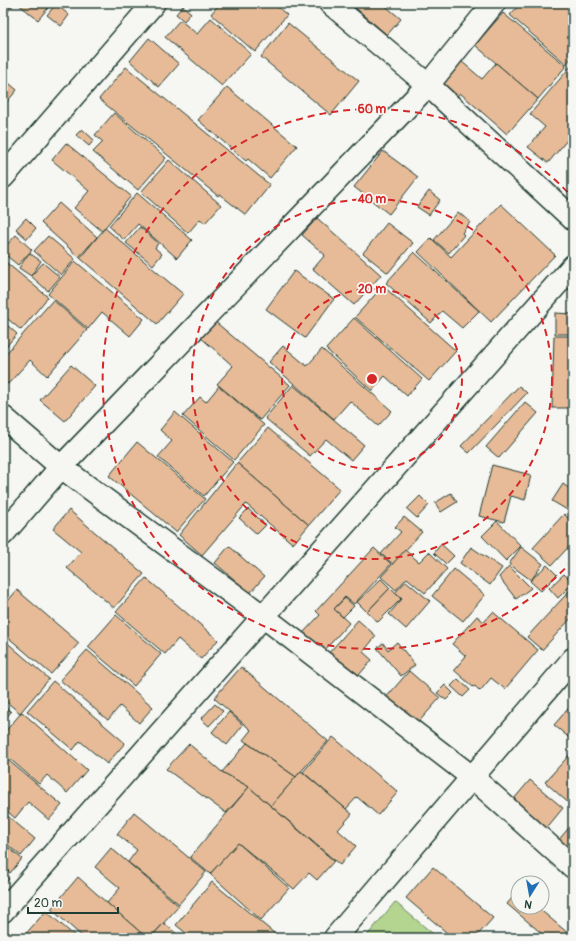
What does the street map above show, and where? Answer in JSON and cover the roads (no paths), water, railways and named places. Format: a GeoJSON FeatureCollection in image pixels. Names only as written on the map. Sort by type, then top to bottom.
{"type":"FeatureCollection","features":[{"type":"Feature","properties":{"kind":"street"},"geometry":{"type":"LineString","coordinates":[[3,177],[154,3]]}},
{"type":"Feature","properties":{"kind":"street"},"geometry":{"type":"LineString","coordinates":[[330,3],[428,84],[573,219]]}},
{"type":"Feature","properties":{"kind":"street"},"geometry":{"type":"LineString","coordinates":[[3,534],[61,467],[428,84],[494,3]]}},
{"type":"Feature","properties":{"kind":"street"},"geometry":{"type":"LineString","coordinates":[[3,911],[573,266]]}},
{"type":"Feature","properties":{"kind":"street"},"geometry":{"type":"LineString","coordinates":[[3,417],[61,467],[264,617],[472,777],[573,867]]}},
{"type":"Feature","properties":{"kind":"street"},"geometry":{"type":"LineString","coordinates":[[335,938],[573,659]]}}]}
